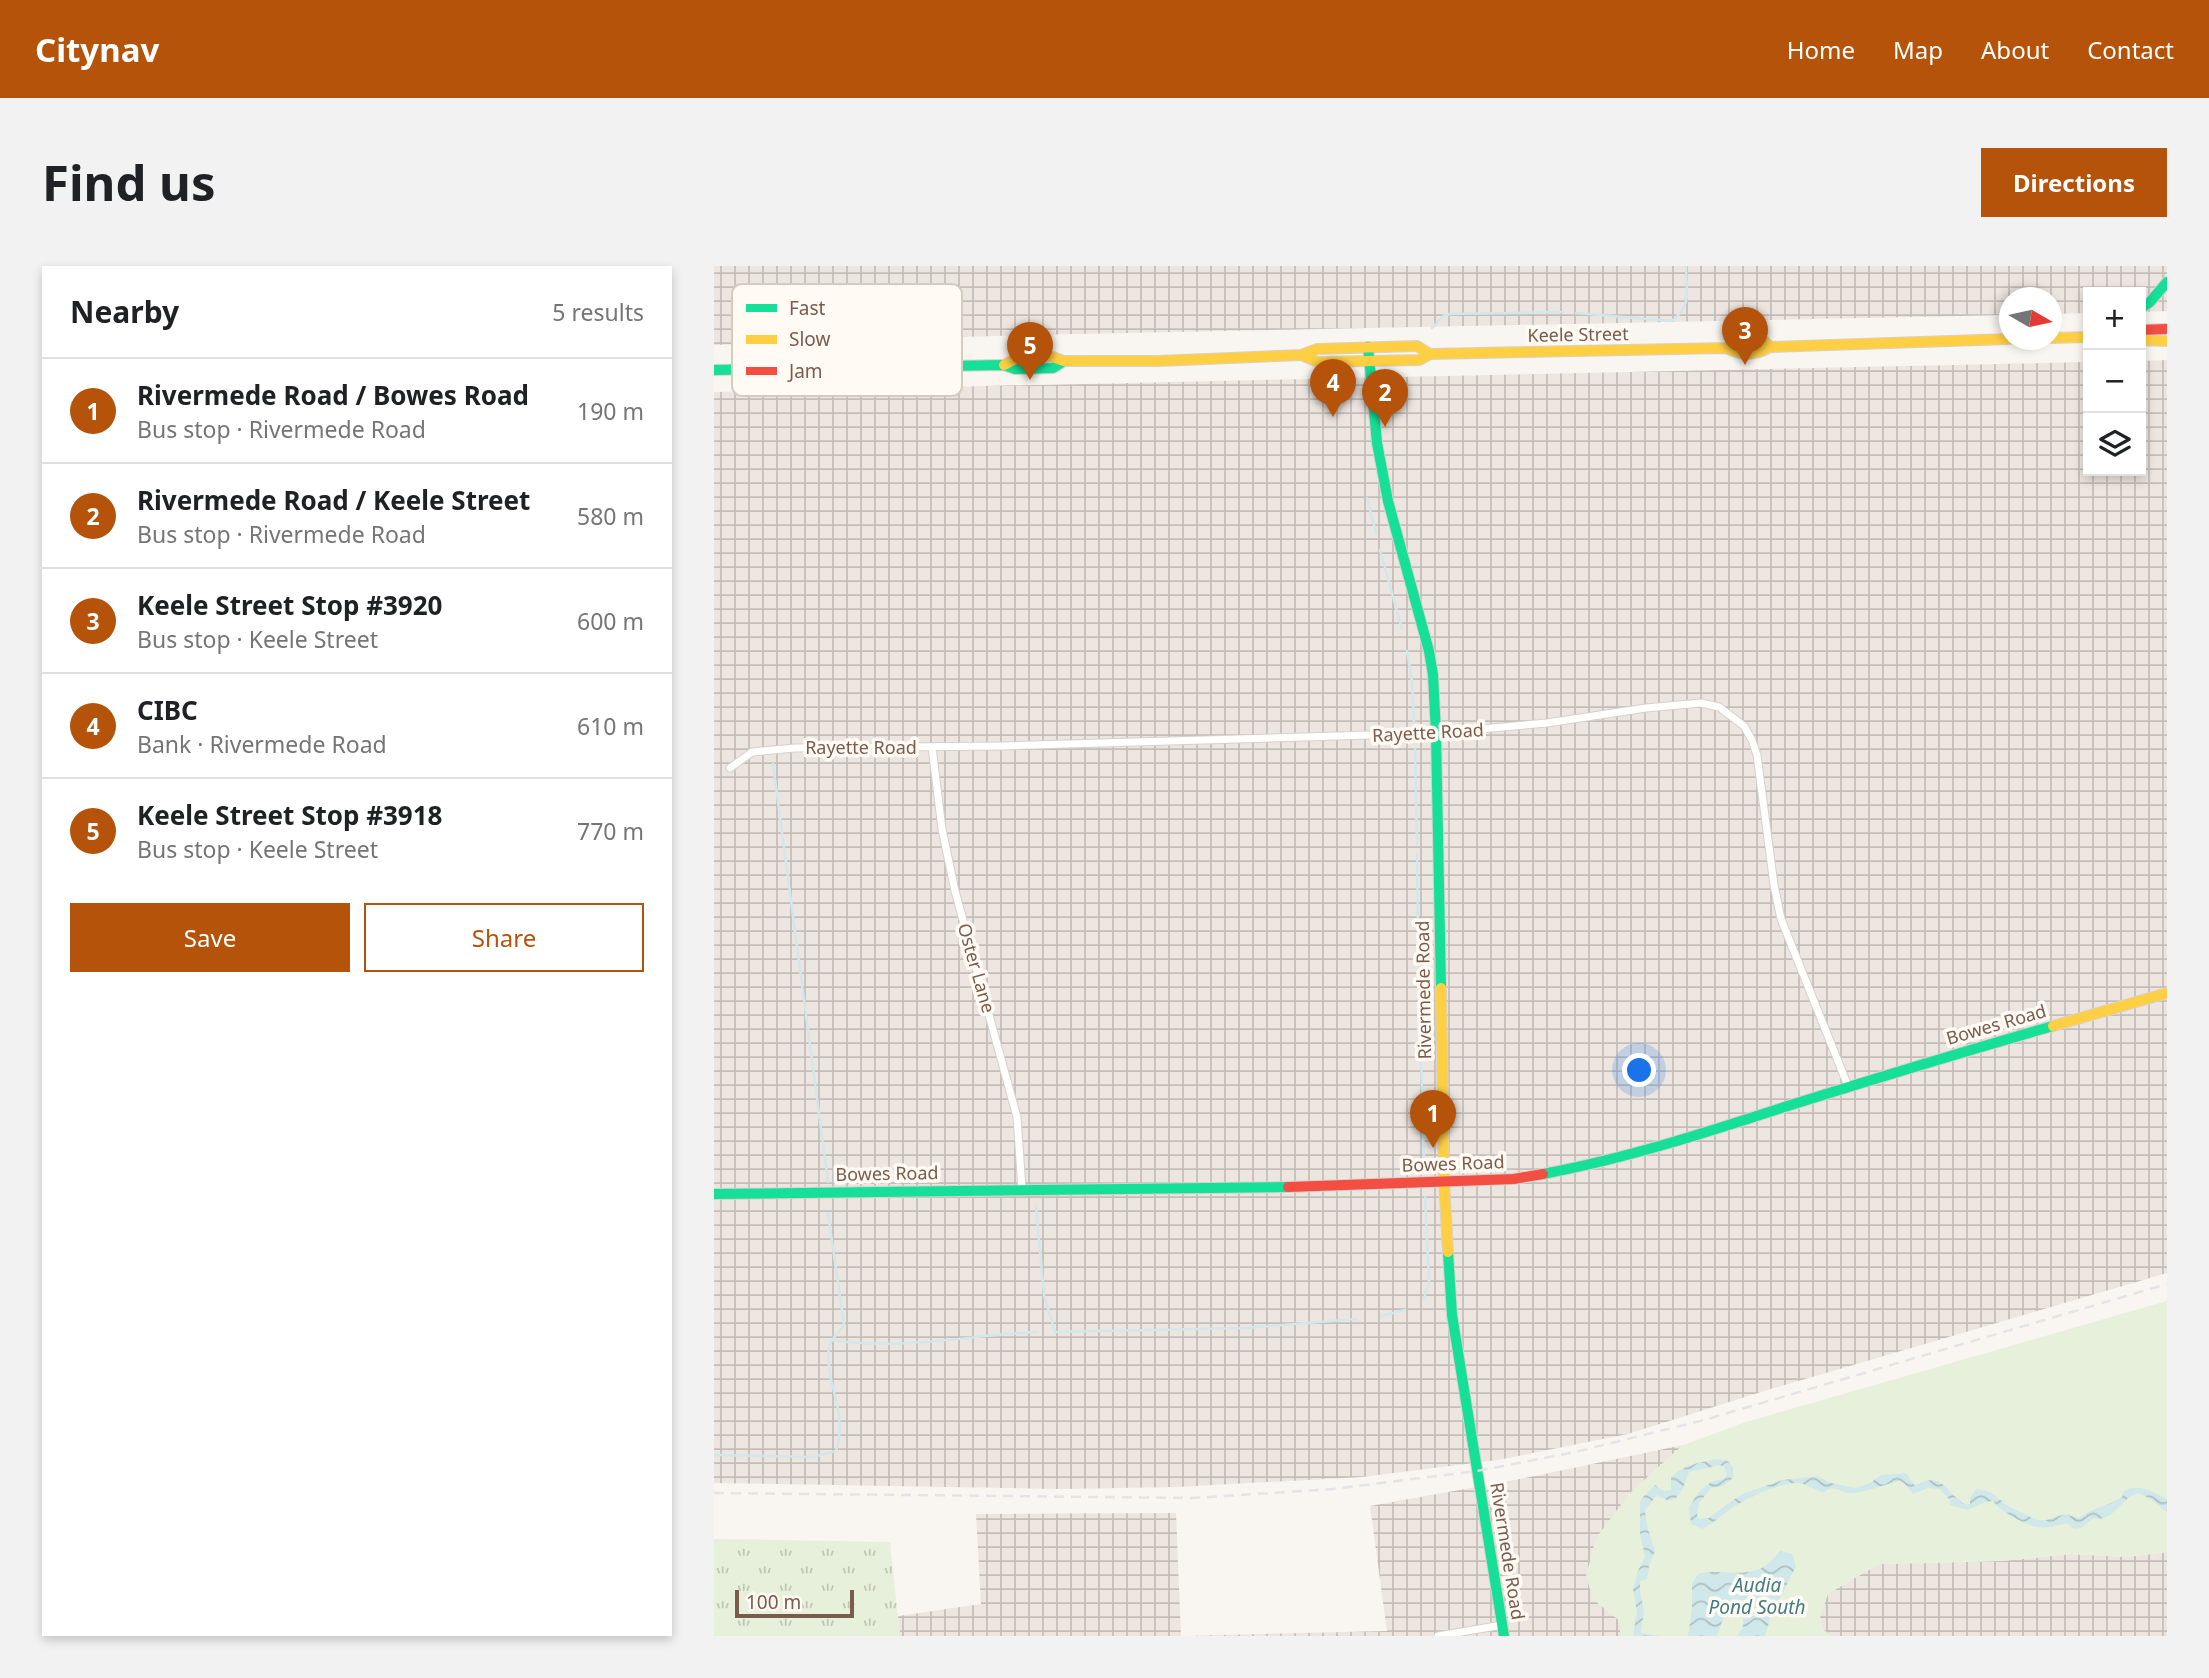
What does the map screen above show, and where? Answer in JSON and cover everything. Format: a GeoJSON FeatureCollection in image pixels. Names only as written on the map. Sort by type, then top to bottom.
{"type":"FeatureCollection","features":[{"type":"Feature","properties":{"kind":"street"},"geometry":{"type":"LineString","coordinates":[[2146,305],[2167,282]]}},
{"type":"Feature","properties":{"kind":"street"},"geometry":{"type":"LineString","coordinates":[[2146,330],[2167,329]]}},
{"type":"Feature","properties":{"kind":"street"},"geometry":{"type":"LineString","coordinates":[[2062,338],[2083,337]]}},
{"type":"Feature","properties":{"kind":"street","name":"Keele Street"},"geometry":{"type":"LineString","coordinates":[[1301,355],[1318,362],[1419,360],[1430,354],[1727,348],[1735,354],[1763,352],[1770,347],[1999,339]]}},
{"type":"Feature","properties":{"kind":"street"},"geometry":{"type":"LineString","coordinates":[[2146,340],[2167,341]]}},
{"type":"Feature","properties":{"kind":"street","name":"Keele Street"},"geometry":{"type":"LineString","coordinates":[[962,366],[1052,368],[1064,361],[1158,361],[1301,355],[1317,349],[1368,346],[1417,345],[1430,354]]}},
{"type":"Feature","properties":{"kind":"street","name":"Rivermede Road"},"geometry":{"type":"LineString","coordinates":[[1368,346],[1377,443],[1388,501],[1429,651],[1433,675],[1444,1180],[1452,1315],[1503,1631]]}},
{"type":"Feature","properties":{"kind":"street","name":"Keele Street"},"geometry":{"type":"LineString","coordinates":[[714,370],[732,370]]}},
{"type":"Feature","properties":{"kind":"street","name":"Rayette Road"},"geometry":{"type":"LineString","coordinates":[[730,768],[752,752],[795,748],[932,747],[1436,733],[1547,723],[1701,703],[1719,707],[1744,726],[1752,740],[1757,755],[1781,919],[1848,1086]]}},
{"type":"Feature","properties":{"kind":"street","name":"Oster Lane"},"geometry":{"type":"LineString","coordinates":[[932,747],[942,829],[955,891],[1017,1117],[1022,1189]]}},
{"type":"Feature","properties":{"kind":"street","name":"Bowes Road"},"geometry":{"type":"LineString","coordinates":[[714,1194],[1277,1187],[1514,1179],[1572,1169],[1665,1145],[1848,1086],[2167,993]]}},
{"type":"Feature","properties":{"kind":"street"},"geometry":{"type":"LineString","coordinates":[[1438,1636],[1503,1631]]}},
{"type":"Feature","properties":{"kind":"shaded area"},"geometry":{"type":"Polygon","coordinates":[[[714,266],[2167,266],[2167,311],[2146,312],[2146,287],[2083,287],[2083,313],[2062,314],[2062,287],[1999,287],[1999,315],[962,337],[962,284],[732,284],[732,344],[714,345],[714,266]]]}},
{"type":"Feature","properties":{"kind":"shaded area"},"geometry":{"type":"Polygon","coordinates":[[[2167,360],[2167,1273],[1764,1391],[1628,1434],[1498,1460],[1362,1477],[1177,1487],[1062,1489],[714,1483],[714,392],[732,392],[732,396],[962,396],[962,387],[2083,362],[2083,476],[2146,476],[2146,361],[2167,360]]]}},
{"type":"Feature","properties":{"kind":"shaded area"},"geometry":{"type":"Polygon","coordinates":[[[1683,1445],[1629,1494],[1593,1599],[1620,1621],[1620,1636],[1181,1636],[1387,1631],[1370,1506],[1515,1480],[1683,1445]]]}},
{"type":"Feature","properties":{"kind":"shaded area"},"geometry":{"type":"Polygon","coordinates":[[[1176,1513],[1181,1636],[900,1636],[898,1616],[981,1604],[976,1514],[1176,1513]]]}},
{"type":"Feature","properties":{"kind":"shaded area"},"geometry":{"type":"Polygon","coordinates":[[[2167,1552],[2167,1636],[1832,1636],[1822,1629],[1820,1616],[1828,1593],[1879,1564],[2002,1561],[2070,1554],[2127,1557],[2167,1552]]]}},
{"type":"Feature","properties":{"kind":"green space"},"geometry":{"type":"Polygon","coordinates":[[[2167,1301],[2167,1552],[2127,1557],[2070,1554],[2002,1561],[1879,1564],[1828,1594],[1820,1616],[1822,1629],[1832,1636],[1620,1636],[1620,1621],[1593,1599],[1586,1576],[1596,1538],[1629,1494],[1683,1445],[1746,1422],[2167,1301]]]}},
{"type":"Feature","properties":{"kind":"green space"},"geometry":{"type":"Polygon","coordinates":[[[714,1539],[890,1542],[900,1636],[714,1636],[714,1539]]]}},
{"type":"Feature","properties":{"kind":"water"},"geometry":{"type":"Polygon","coordinates":[[[1717,1459],[1728,1461],[1733,1467],[1733,1478],[1723,1486],[1711,1488],[1699,1503],[1699,1519],[1709,1518],[1745,1493],[1783,1480],[1817,1476],[1831,1483],[1856,1488],[1881,1475],[1906,1473],[1915,1486],[1932,1480],[1939,1482],[1966,1505],[1970,1504],[1970,1498],[1976,1489],[1981,1490],[2039,1520],[2064,1515],[2079,1518],[2117,1500],[2122,1497],[2123,1492],[2134,1488],[2145,1489],[2167,1499],[2167,1512],[2143,1495],[2137,1494],[2131,1496],[2109,1516],[2094,1518],[2081,1528],[2074,1529],[2067,1523],[2041,1527],[2013,1517],[1993,1501],[1968,1510],[1950,1505],[1950,1500],[1939,1489],[1928,1488],[1913,1494],[1899,1481],[1854,1493],[1833,1488],[1824,1493],[1798,1483],[1771,1489],[1750,1498],[1702,1529],[1691,1524],[1689,1508],[1703,1488],[1724,1479],[1727,1474],[1725,1468],[1720,1465],[1689,1472],[1675,1499],[1664,1499],[1657,1495],[1645,1510],[1655,1551],[1647,1579],[1640,1581],[1644,1611],[1641,1631],[1662,1636],[1633,1636],[1637,1611],[1633,1590],[1645,1557],[1640,1533],[1640,1502],[1655,1485],[1664,1491],[1671,1490],[1671,1477],[1681,1470],[1717,1459]]]}},
{"type":"Feature","properties":{"kind":"water","name":"Audia Pond South"},"geometry":{"type":"Polygon","coordinates":[[[1781,1551],[1792,1554],[1796,1566],[1770,1619],[1765,1636],[1737,1636],[1743,1621],[1742,1615],[1737,1613],[1723,1619],[1717,1636],[1688,1636],[1692,1584],[1698,1574],[1757,1570],[1781,1551]]]}},
{"type":"Feature","properties":{"kind":"waterway"},"geometry":{"type":"LineString","coordinates":[[1576,313],[1672,321],[1686,303],[1686,266]]}},
{"type":"Feature","properties":{"kind":"waterway"},"geometry":{"type":"LineString","coordinates":[[1432,328],[1443,316],[1450,314],[1564,312]]}},
{"type":"Feature","properties":{"kind":"waterway"},"geometry":{"type":"LineString","coordinates":[[1367,498],[1376,533]]}},
{"type":"Feature","properties":{"kind":"waterway"},"geometry":{"type":"LineString","coordinates":[[1380,550],[1402,629]]}},
{"type":"Feature","properties":{"kind":"waterway"},"geometry":{"type":"LineString","coordinates":[[1407,651],[1412,681],[1414,726]]}},
{"type":"Feature","properties":{"kind":"waterway"},"geometry":{"type":"LineString","coordinates":[[1415,748],[1417,844]]}},
{"type":"Feature","properties":{"kind":"waterway"},"geometry":{"type":"LineString","coordinates":[[773,764],[828,1182]]}},
{"type":"Feature","properties":{"kind":"waterway"},"geometry":{"type":"LineString","coordinates":[[1417,854],[1418,935]]}},
{"type":"Feature","properties":{"kind":"waterway"},"geometry":{"type":"LineString","coordinates":[[1418,946],[1421,1028]]}},
{"type":"Feature","properties":{"kind":"waterway"},"geometry":{"type":"LineString","coordinates":[[1421,1057],[1424,1165]]}},
{"type":"Feature","properties":{"kind":"waterway"},"geometry":{"type":"LineString","coordinates":[[1424,1298],[1429,1282],[1425,1196]]}},
{"type":"Feature","properties":{"kind":"waterway"},"geometry":{"type":"LineString","coordinates":[[1036,1206],[1044,1295],[1055,1332],[1247,1328],[1356,1319]]}},
{"type":"Feature","properties":{"kind":"waterway"},"geometry":{"type":"LineString","coordinates":[[714,1455],[813,1457],[836,1451],[840,1423],[828,1360],[831,1341],[844,1325],[828,1213]]}},
{"type":"Feature","properties":{"kind":"waterway"},"geometry":{"type":"LineString","coordinates":[[1381,1316],[1405,1310]]}},
{"type":"Feature","properties":{"kind":"waterway"},"geometry":{"type":"LineString","coordinates":[[833,1340],[909,1343],[1036,1332]]}},
{"type":"Feature","properties":{"kind":"railway"},"geometry":{"type":"LineString","coordinates":[[714,1493],[1194,1498],[1333,1489],[1477,1471],[1575,1452],[1704,1420],[2167,1284]]}},
{"type":"Feature","properties":{"kind":"traffic: fast"},"geometry":{"type":"LineString","coordinates":[[2146,305],[2167,282]]}},
{"type":"Feature","properties":{"kind":"traffic: fast"},"geometry":{"type":"LineString","coordinates":[[1368,347],[1377,443],[1388,501],[1429,651],[1433,675],[1441,988]]}},
{"type":"Feature","properties":{"kind":"traffic: fast"},"geometry":{"type":"LineString","coordinates":[[962,366],[1053,368],[1064,361]]}},
{"type":"Feature","properties":{"kind":"traffic: fast"},"geometry":{"type":"LineString","coordinates":[[714,370],[732,370]]}},
{"type":"Feature","properties":{"kind":"traffic: fast"},"geometry":{"type":"LineString","coordinates":[[1543,1174],[1670,1143],[2053,1026]]}},
{"type":"Feature","properties":{"kind":"traffic: fast"},"geometry":{"type":"LineString","coordinates":[[714,1194],[1288,1187]]}},
{"type":"Feature","properties":{"kind":"traffic: fast"},"geometry":{"type":"LineString","coordinates":[[1448,1252],[1452,1315],[1504,1636]]}},
{"type":"Feature","properties":{"kind":"traffic: slow"},"geometry":{"type":"LineString","coordinates":[[2062,338],[2083,337]]}},
{"type":"Feature","properties":{"kind":"traffic: slow"},"geometry":{"type":"LineString","coordinates":[[1727,348],[1749,353],[1770,347],[1999,339]]}},
{"type":"Feature","properties":{"kind":"traffic: slow"},"geometry":{"type":"LineString","coordinates":[[2146,340],[2167,341]]}},
{"type":"Feature","properties":{"kind":"traffic: slow"},"geometry":{"type":"LineString","coordinates":[[1301,355],[1318,362],[1419,360],[1430,354],[1727,348],[1734,342],[1764,341],[1770,347]]}},
{"type":"Feature","properties":{"kind":"traffic: slow"},"geometry":{"type":"LineString","coordinates":[[1004,365],[1033,355],[1064,361],[1158,361],[1301,355],[1317,349],[1417,346],[1430,354]]}},
{"type":"Feature","properties":{"kind":"traffic: slow"},"geometry":{"type":"LineString","coordinates":[[1441,988],[1448,1252]]}},
{"type":"Feature","properties":{"kind":"traffic: slow"},"geometry":{"type":"LineString","coordinates":[[2053,1026],[2167,993]]}},
{"type":"Feature","properties":{"kind":"traffic: jam"},"geometry":{"type":"LineString","coordinates":[[2146,330],[2167,329]]}},
{"type":"Feature","properties":{"kind":"traffic: jam"},"geometry":{"type":"LineString","coordinates":[[1288,1187],[1514,1179],[1543,1174]]}},
{"type":"Feature","properties":{"kind":"place","name":"Keele Street Stop #3920"},"geometry":{"type":"Point","coordinates":[1745,365]}},
{"type":"Feature","properties":{"kind":"place","name":"Keele Street Stop #3918"},"geometry":{"type":"Point","coordinates":[1030,380]}},
{"type":"Feature","properties":{"kind":"place","name":"CIBC"},"geometry":{"type":"Point","coordinates":[1333,417]}},
{"type":"Feature","properties":{"kind":"place","name":"Rivermede Road / Keele Street"},"geometry":{"type":"Point","coordinates":[1385,427]}},
{"type":"Feature","properties":{"kind":"place","name":"Rivermede Road / Bowes Road"},"geometry":{"type":"Point","coordinates":[1433,1148]}}]}
